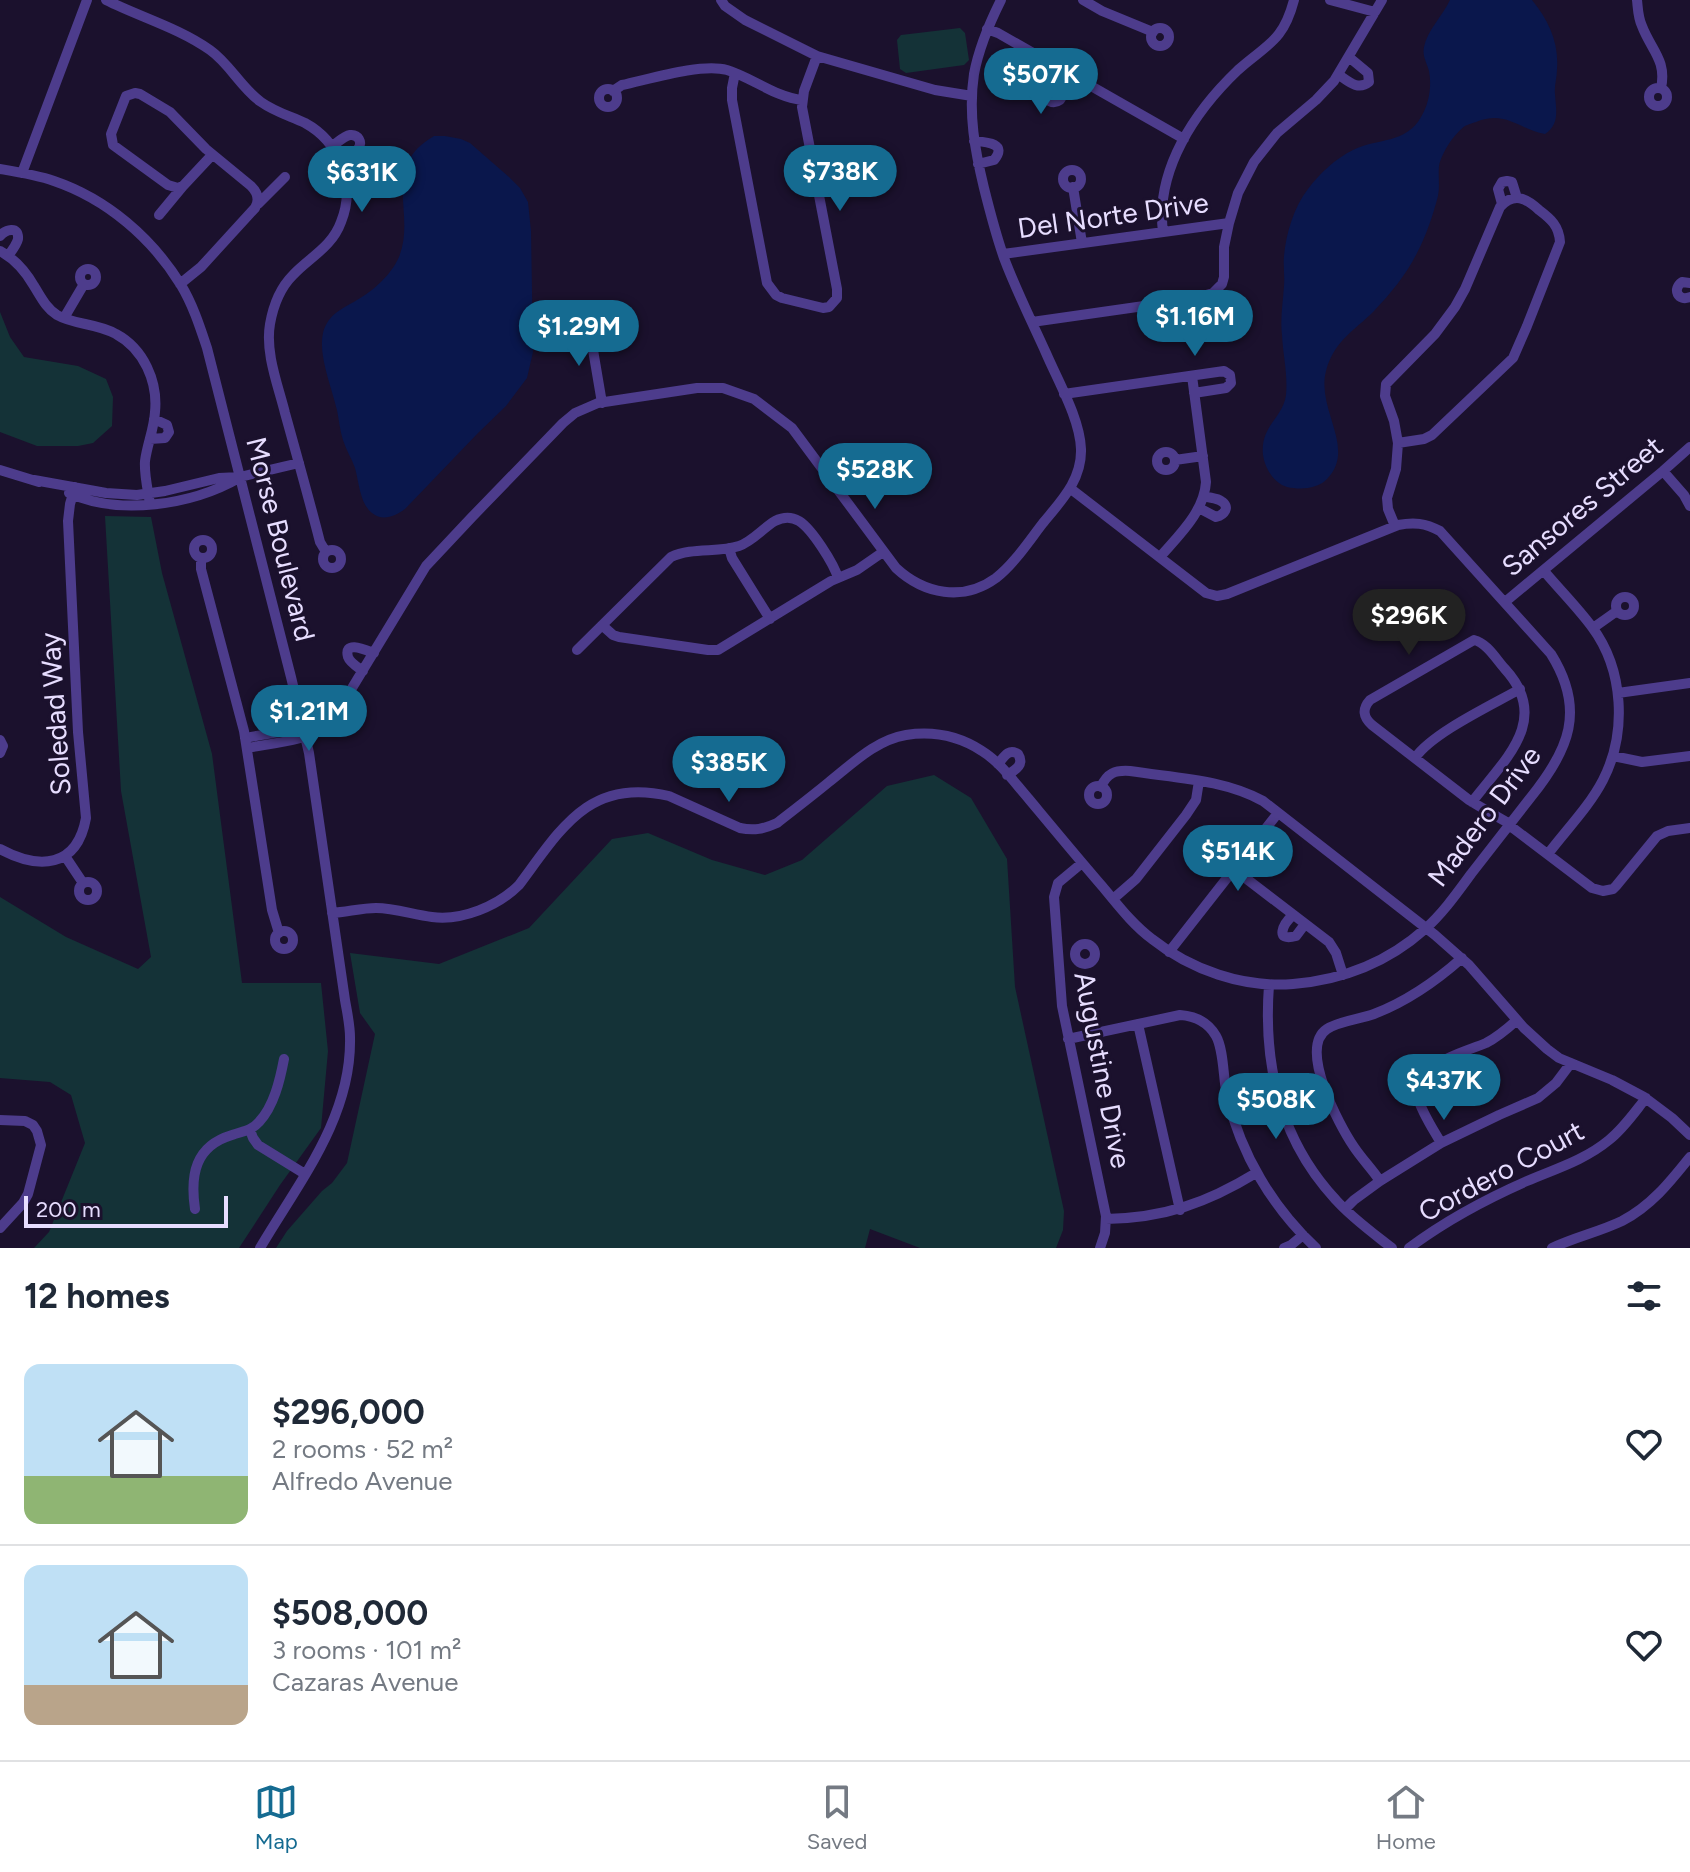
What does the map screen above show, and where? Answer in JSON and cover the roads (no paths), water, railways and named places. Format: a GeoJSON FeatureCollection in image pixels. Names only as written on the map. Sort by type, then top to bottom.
{"type":"FeatureCollection","features":[{"type":"Feature","properties":{"kind":"street"},"geometry":{"type":"LineString","coordinates":[[22,173],[87,0]]}},
{"type":"Feature","properties":{"kind":"street"},"geometry":{"type":"LineString","coordinates":[[106,0],[213,52],[259,101],[307,124],[332,146],[341,161],[347,201],[338,230],[325,247],[288,280],[277,300],[268,343],[320,542],[326,552]]}},
{"type":"Feature","properties":{"kind":"street"},"geometry":{"type":"LineString","coordinates":[[721,0],[745,20],[817,56],[935,90],[972,96]]}},
{"type":"Feature","properties":{"kind":"street"},"geometry":{"type":"LineString","coordinates":[[246,743],[320,732],[329,726],[426,566],[563,423],[586,407],[602,403],[711,387],[754,399],[792,428],[883,552],[896,568],[921,587],[946,592],[972,589],[986,584],[1005,570],[1071,489],[1080,464],[1081,450],[1076,424],[1003,254],[978,164],[974,141],[974,75],[987,29],[1001,0]]}},
{"type":"Feature","properties":{"kind":"street"},"geometry":{"type":"LineString","coordinates":[[1083,0],[1153,32]]}},
{"type":"Feature","properties":{"kind":"street"},"geometry":{"type":"LineString","coordinates":[[1163,232],[1163,193],[1184,139],[1217,93],[1241,68],[1272,44],[1289,18],[1294,0]]}},
{"type":"Feature","properties":{"kind":"street"},"geometry":{"type":"LineString","coordinates":[[1330,0],[1375,12]]}},
{"type":"Feature","properties":{"kind":"street"},"geometry":{"type":"LineString","coordinates":[[1032,322],[1193,299],[1213,293],[1224,277],[1224,247],[1238,193],[1259,155],[1277,133],[1316,100],[1339,75],[1382,0]]}},
{"type":"Feature","properties":{"kind":"street"},"geometry":{"type":"LineString","coordinates":[[1637,0],[1642,28],[1662,69],[1661,88]]}},
{"type":"Feature","properties":{"kind":"street"},"geometry":{"type":"LineString","coordinates":[[987,29],[1184,139]]}},
{"type":"Feature","properties":{"kind":"street"},"geometry":{"type":"LineString","coordinates":[[735,73],[732,100],[767,283],[782,298],[829,307],[837,298],[802,100],[817,56]]}},
{"type":"Feature","properties":{"kind":"street"},"geometry":{"type":"LineString","coordinates":[[1339,75],[1358,86],[1369,82],[1368,73],[1350,58]]}},
{"type":"Feature","properties":{"kind":"street"},"geometry":{"type":"LineString","coordinates":[[613,91],[622,85],[718,68],[779,94],[802,100]]}},
{"type":"Feature","properties":{"kind":"street"},"geometry":{"type":"LineString","coordinates":[[1058,68],[1045,92],[1050,102],[1060,100],[1074,77]]}},
{"type":"Feature","properties":{"kind":"street"},"geometry":{"type":"LineString","coordinates":[[178,187],[116,149],[111,134],[126,96],[135,93],[149,98],[170,112],[212,155],[256,191],[258,201]]}},
{"type":"Feature","properties":{"kind":"street"},"geometry":{"type":"LineString","coordinates":[[332,146],[348,135],[359,138],[358,149],[341,161]]}},
{"type":"Feature","properties":{"kind":"street"},"geometry":{"type":"LineString","coordinates":[[974,141],[992,143],[999,153],[994,160],[978,164]]}},
{"type":"Feature","properties":{"kind":"street"},"geometry":{"type":"LineString","coordinates":[[159,215],[178,187],[212,155]]}},
{"type":"Feature","properties":{"kind":"street","name":"Morse Boulevard"},"geometry":{"type":"LineString","coordinates":[[0,169],[54,181],[116,213],[135,228],[180,284],[198,320],[207,348],[304,732],[350,1036],[348,1069],[340,1105],[330,1130],[260,1248]]}},
{"type":"Feature","properties":{"kind":"street"},"geometry":{"type":"LineString","coordinates":[[180,284],[201,267],[258,201],[285,177]]}},
{"type":"Feature","properties":{"kind":"street"},"geometry":{"type":"LineString","coordinates":[[1395,526],[1387,500],[1397,464],[1398,443],[1395,423],[1385,396],[1387,382],[1435,334],[1455,307],[1496,212],[1509,200],[1514,185],[1511,181],[1500,184],[1498,189],[1509,200],[1526,199],[1553,222],[1559,231],[1560,242],[1515,353],[1432,435],[1398,443]]}},
{"type":"Feature","properties":{"kind":"street"},"geometry":{"type":"LineString","coordinates":[[1073,187],[1082,243]]}},
{"type":"Feature","properties":{"kind":"street","name":"Del Norte Drive"},"geometry":{"type":"LineString","coordinates":[[1003,254],[1229,223]]}},
{"type":"Feature","properties":{"kind":"street"},"geometry":{"type":"LineString","coordinates":[[0,236],[5,230],[13,229],[17,235],[16,242],[4,254],[26,273],[49,308],[64,318],[115,333],[127,341],[145,362],[151,374],[156,402],[145,463],[149,499]]}},
{"type":"Feature","properties":{"kind":"street"},"geometry":{"type":"LineString","coordinates":[[1690,283],[1679,284],[1676,291],[1680,298],[1690,297]]}},
{"type":"Feature","properties":{"kind":"street"},"geometry":{"type":"LineString","coordinates":[[64,318],[84,284]]}},
{"type":"Feature","properties":{"kind":"street"},"geometry":{"type":"LineString","coordinates":[[593,334],[602,403]]}},
{"type":"Feature","properties":{"kind":"street"},"geometry":{"type":"LineString","coordinates":[[1064,394],[1224,371],[1230,375],[1231,383],[1226,388],[1194,393]]}},
{"type":"Feature","properties":{"kind":"street"},"geometry":{"type":"LineString","coordinates":[[1160,557],[1199,508],[1204,496],[1206,482],[1192,376]]}},
{"type":"Feature","properties":{"kind":"street"},"geometry":{"type":"LineString","coordinates":[[150,439],[165,438],[169,432],[167,425],[154,419]]}},
{"type":"Feature","properties":{"kind":"street","name":"Sansores Street"},"geometry":{"type":"LineString","coordinates":[[1505,602],[1690,447]]}},
{"type":"Feature","properties":{"kind":"street"},"geometry":{"type":"LineString","coordinates":[[1175,460],[1203,456]]}},
{"type":"Feature","properties":{"kind":"street"},"geometry":{"type":"LineString","coordinates":[[0,470],[74,491],[83,499],[111,504],[149,499],[167,502],[222,488],[240,477],[299,463]]}},
{"type":"Feature","properties":{"kind":"street"},"geometry":{"type":"LineString","coordinates":[[1663,471],[1690,506]]}},
{"type":"Feature","properties":{"kind":"street","name":"Madero Drive"},"geometry":{"type":"LineString","coordinates":[[332,913],[377,908],[438,918],[494,903],[519,885],[569,820],[588,805],[615,795],[642,791],[669,796],[740,828],[758,830],[777,823],[864,754],[892,739],[918,734],[948,736],[973,745],[998,764],[1138,927],[1181,959],[1218,975],[1269,985],[1319,981],[1343,975],[1400,949],[1426,928],[1448,904],[1553,768],[1567,737],[1570,706],[1567,687],[1556,661],[1440,531],[1417,523],[1395,526],[1217,596],[1206,593],[1071,489]]}},
{"type":"Feature","properties":{"kind":"street","name":"Soledad Way"},"geometry":{"type":"LineString","coordinates":[[65,856],[80,838],[86,818],[79,743],[69,537],[69,511],[74,491]]}},
{"type":"Feature","properties":{"kind":"street"},"geometry":{"type":"LineString","coordinates":[[1199,508],[1216,517],[1226,512],[1222,501],[1204,496]]}},
{"type":"Feature","properties":{"kind":"street"},"geometry":{"type":"LineString","coordinates":[[577,650],[675,554],[741,545],[777,520],[790,518],[806,527],[834,565],[838,578]]}},
{"type":"Feature","properties":{"kind":"street"},"geometry":{"type":"LineString","coordinates":[[729,548],[732,558],[770,619]]}},
{"type":"Feature","properties":{"kind":"street"},"geometry":{"type":"LineString","coordinates":[[603,626],[619,637],[713,651],[857,570],[883,552]]}},
{"type":"Feature","properties":{"kind":"street"},"geometry":{"type":"LineString","coordinates":[[201,558],[201,569],[246,743],[272,910],[279,933]]}},
{"type":"Feature","properties":{"kind":"street"},"geometry":{"type":"LineString","coordinates":[[1544,571],[1593,628],[1606,653],[1618,693],[1618,730],[1613,756],[1594,795],[1548,854]]}},
{"type":"Feature","properties":{"kind":"street"},"geometry":{"type":"LineString","coordinates":[[1593,628],[1617,611]]}},
{"type":"Feature","properties":{"kind":"street"},"geometry":{"type":"LineString","coordinates":[[1472,802],[1519,738],[1526,708],[1513,677],[1482,643],[1474,640],[1370,700],[1365,710],[1367,720],[1472,802],[1510,824],[1592,888],[1613,889],[1657,836],[1690,828]]}},
{"type":"Feature","properties":{"kind":"street"},"geometry":{"type":"LineString","coordinates":[[363,671],[348,658],[349,651],[355,646],[374,653]]}},
{"type":"Feature","properties":{"kind":"street"},"geometry":{"type":"LineString","coordinates":[[1618,693],[1690,683]]}},
{"type":"Feature","properties":{"kind":"street"},"geometry":{"type":"LineString","coordinates":[[1415,758],[1436,738],[1520,689]]}},
{"type":"Feature","properties":{"kind":"street"},"geometry":{"type":"LineString","coordinates":[[0,740],[3,746],[0,753]]}},
{"type":"Feature","properties":{"kind":"street","name":"Madero Drive"},"geometry":{"type":"LineString","coordinates":[[998,764],[1007,753],[1018,754],[1020,765],[1007,775]]}},
{"type":"Feature","properties":{"kind":"street"},"geometry":{"type":"LineString","coordinates":[[1613,756],[1642,762],[1690,756]]}},
{"type":"Feature","properties":{"kind":"street"},"geometry":{"type":"LineString","coordinates":[[1101,787],[1109,774],[1120,770],[1239,789],[1263,801],[1462,958],[1547,1049],[1646,1098],[1690,1135]]}},
{"type":"Feature","properties":{"kind":"street"},"geometry":{"type":"LineString","coordinates":[[1113,899],[1136,879],[1186,815],[1196,800],[1199,781]]}},
{"type":"Feature","properties":{"kind":"street"},"geometry":{"type":"LineString","coordinates":[[1169,952],[1278,813]]}},
{"type":"Feature","properties":{"kind":"street"},"geometry":{"type":"LineString","coordinates":[[0,849],[38,862],[65,856],[83,883]]}},
{"type":"Feature","properties":{"kind":"street","name":"Augustine Drive"},"geometry":{"type":"LineString","coordinates":[[1082,863],[1058,883],[1054,893],[1062,1006],[1106,1219],[1100,1248]]}},
{"type":"Feature","properties":{"kind":"street"},"geometry":{"type":"LineString","coordinates":[[1235,870],[1333,946],[1343,975]]}},
{"type":"Feature","properties":{"kind":"street"},"geometry":{"type":"LineString","coordinates":[[1293,915],[1283,924],[1285,935],[1296,936],[1305,924]]}},
{"type":"Feature","properties":{"kind":"street"},"geometry":{"type":"LineString","coordinates":[[1058,955],[1075,954]]}},
{"type":"Feature","properties":{"kind":"street"},"geometry":{"type":"LineString","coordinates":[[1380,1181],[1356,1151],[1332,1108],[1317,1056],[1319,1038],[1331,1027],[1405,1001],[1462,958]]}},
{"type":"Feature","properties":{"kind":"street"},"geometry":{"type":"LineString","coordinates":[[1269,985],[1269,1055],[1280,1106],[1291,1134],[1320,1182],[1345,1209],[1392,1248]]}},
{"type":"Feature","properties":{"kind":"street"},"geometry":{"type":"LineString","coordinates":[[1068,1039],[1172,1016],[1187,1015],[1202,1021],[1219,1043],[1232,1112],[1256,1173],[1283,1212],[1316,1248]]}},
{"type":"Feature","properties":{"kind":"street"},"geometry":{"type":"LineString","coordinates":[[1441,1143],[1419,1100],[1421,1077],[1434,1066],[1495,1038],[1517,1020]]}},
{"type":"Feature","properties":{"kind":"street"},"geometry":{"type":"LineString","coordinates":[[1138,1024],[1180,1210]]}},
{"type":"Feature","properties":{"kind":"street"},"geometry":{"type":"LineString","coordinates":[[195,1209],[192,1180],[199,1160],[221,1138],[250,1130],[262,1119],[273,1098],[284,1059]]}},
{"type":"Feature","properties":{"kind":"street"},"geometry":{"type":"LineString","coordinates":[[1345,1209],[1380,1181],[1441,1143],[1538,1098],[1556,1083],[1571,1063]]}},
{"type":"Feature","properties":{"kind":"street","name":"Cordero Court"},"geometry":{"type":"LineString","coordinates":[[1409,1248],[1497,1194],[1585,1157],[1626,1125],[1646,1098]]}},
{"type":"Feature","properties":{"kind":"street"},"geometry":{"type":"LineString","coordinates":[[0,1120],[25,1121],[33,1125],[41,1145],[28,1194],[0,1228]]}},
{"type":"Feature","properties":{"kind":"street"},"geometry":{"type":"LineString","coordinates":[[250,1130],[261,1147],[305,1174]]}},
{"type":"Feature","properties":{"kind":"street"},"geometry":{"type":"LineString","coordinates":[[1552,1248],[1637,1212],[1663,1191],[1690,1157]]}},
{"type":"Feature","properties":{"kind":"street"},"geometry":{"type":"LineString","coordinates":[[1106,1219],[1149,1217],[1180,1210],[1213,1197],[1256,1173]]}},
{"type":"Feature","properties":{"kind":"street"},"geometry":{"type":"LineString","coordinates":[[1284,1248],[1303,1235]]}}]}
